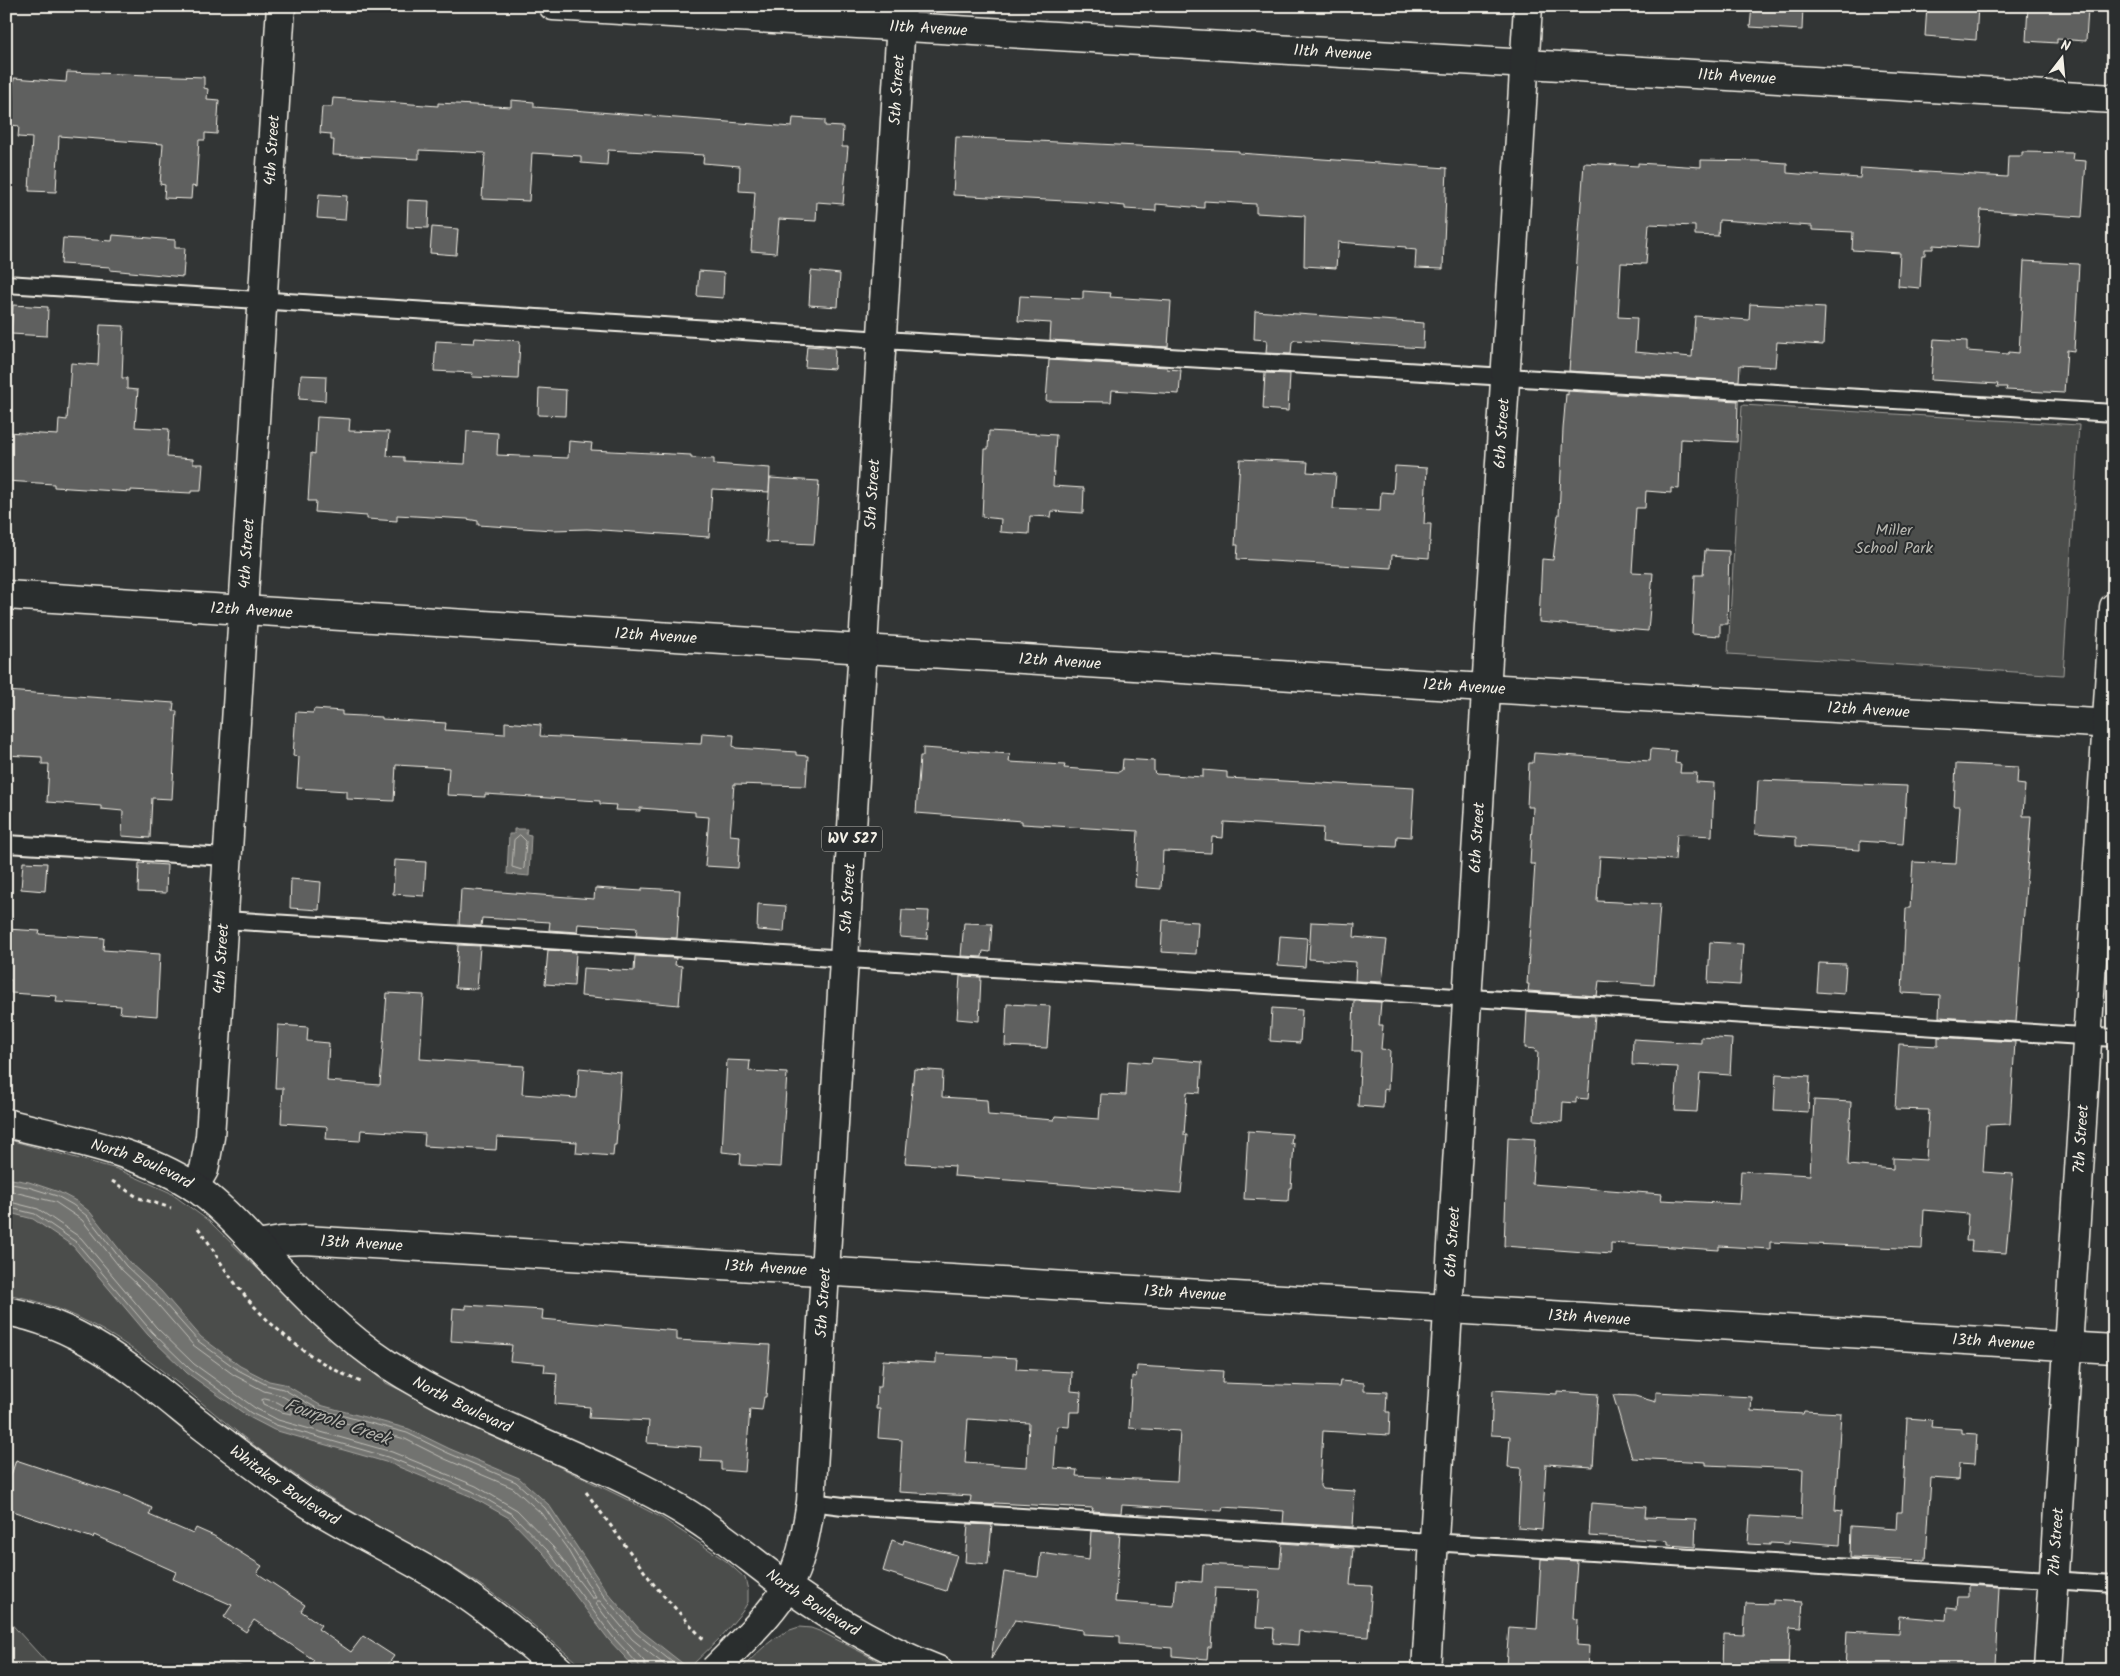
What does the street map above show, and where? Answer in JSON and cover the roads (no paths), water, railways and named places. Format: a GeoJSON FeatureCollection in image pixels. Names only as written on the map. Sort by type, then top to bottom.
{"type":"FeatureCollection","features":[{"type":"Feature","properties":{"kind":"street","name":"4th Street"},"geometry":{"type":"LineString","coordinates":[[194,1187],[204,1170],[210,1137],[281,6]]}},
{"type":"Feature","properties":{"kind":"street","name":"11th Avenue"},"geometry":{"type":"LineString","coordinates":[[553,6],[901,17],[1525,64],[2114,99]]}},
{"type":"Feature","properties":{"kind":"street","name":"6th Street"},"geometry":{"type":"LineString","coordinates":[[1426,1670],[1528,6]]}},
{"type":"Feature","properties":{"kind":"street","name":"5th Street"},"geometry":{"type":"LineString","coordinates":[[714,1670],[765,1617],[787,1587],[804,1542],[811,1502],[883,340],[901,17]]}},
{"type":"Feature","properties":{"kind":"street","name":"12th Avenue"},"geometry":{"type":"LineString","coordinates":[[6,595],[1485,688],[2110,724]]}},
{"type":"Feature","properties":{"kind":"street","name":"7th Street"},"geometry":{"type":"LineString","coordinates":[[2048,1670],[2069,1346],[2086,1036],[2110,724],[2114,607]]}},
{"type":"Feature","properties":{"kind":"street","name":"North Boulevard"},"geometry":{"type":"LineString","coordinates":[[6,1123],[136,1158],[194,1187],[224,1212],[325,1314],[357,1342],[386,1363],[461,1405],[668,1502],[739,1549],[787,1587],[851,1629],[912,1660],[938,1670]]}},
{"type":"Feature","properties":{"kind":"street","name":"13th Avenue"},"geometry":{"type":"LineString","coordinates":[[257,1245],[305,1240],[2114,1349]]}},
{"type":"Feature","properties":{"kind":"street","name":"Whitaker Boulevard"},"geometry":{"type":"LineString","coordinates":[[6,1312],[39,1319],[97,1345],[141,1375],[274,1480],[344,1525],[427,1570],[470,1598],[521,1636],[560,1670]]}},
{"type":"Feature","properties":{"kind":"lane"},"geometry":{"type":"LineString","coordinates":[[6,284],[883,340],[2114,413]]}},
{"type":"Feature","properties":{"kind":"lane"},"geometry":{"type":"LineString","coordinates":[[6,844],[227,857]]}},
{"type":"Feature","properties":{"kind":"lane"},"geometry":{"type":"LineString","coordinates":[[224,920],[2114,1038]]}},
{"type":"Feature","properties":{"kind":"lane"},"geometry":{"type":"LineString","coordinates":[[811,1502],[843,1506],[2114,1584]]}},
{"type":"Feature","properties":{"kind":"water"},"geometry":{"type":"Polygon","coordinates":[[[514,829],[527,829],[526,834],[531,835],[529,876],[507,874],[509,834],[514,834],[514,829]]]}},
{"type":"Feature","properties":{"kind":"water","name":"Fourpole Creek"},"geometry":{"type":"Polygon","coordinates":[[[6,1178],[29,1182],[59,1192],[76,1201],[90,1212],[130,1263],[161,1291],[201,1337],[240,1366],[269,1381],[284,1384],[320,1405],[409,1429],[450,1449],[519,1478],[549,1505],[607,1592],[640,1630],[691,1670],[637,1670],[609,1640],[544,1554],[509,1518],[470,1496],[389,1463],[274,1430],[249,1417],[187,1373],[148,1335],[73,1246],[33,1219],[6,1212],[6,1178]]]}},
{"type":"Feature","properties":{"kind":"park label","name":"Miller School Park"},"geometry":{"type":"Point","coordinates":[1894,539]}}]}
